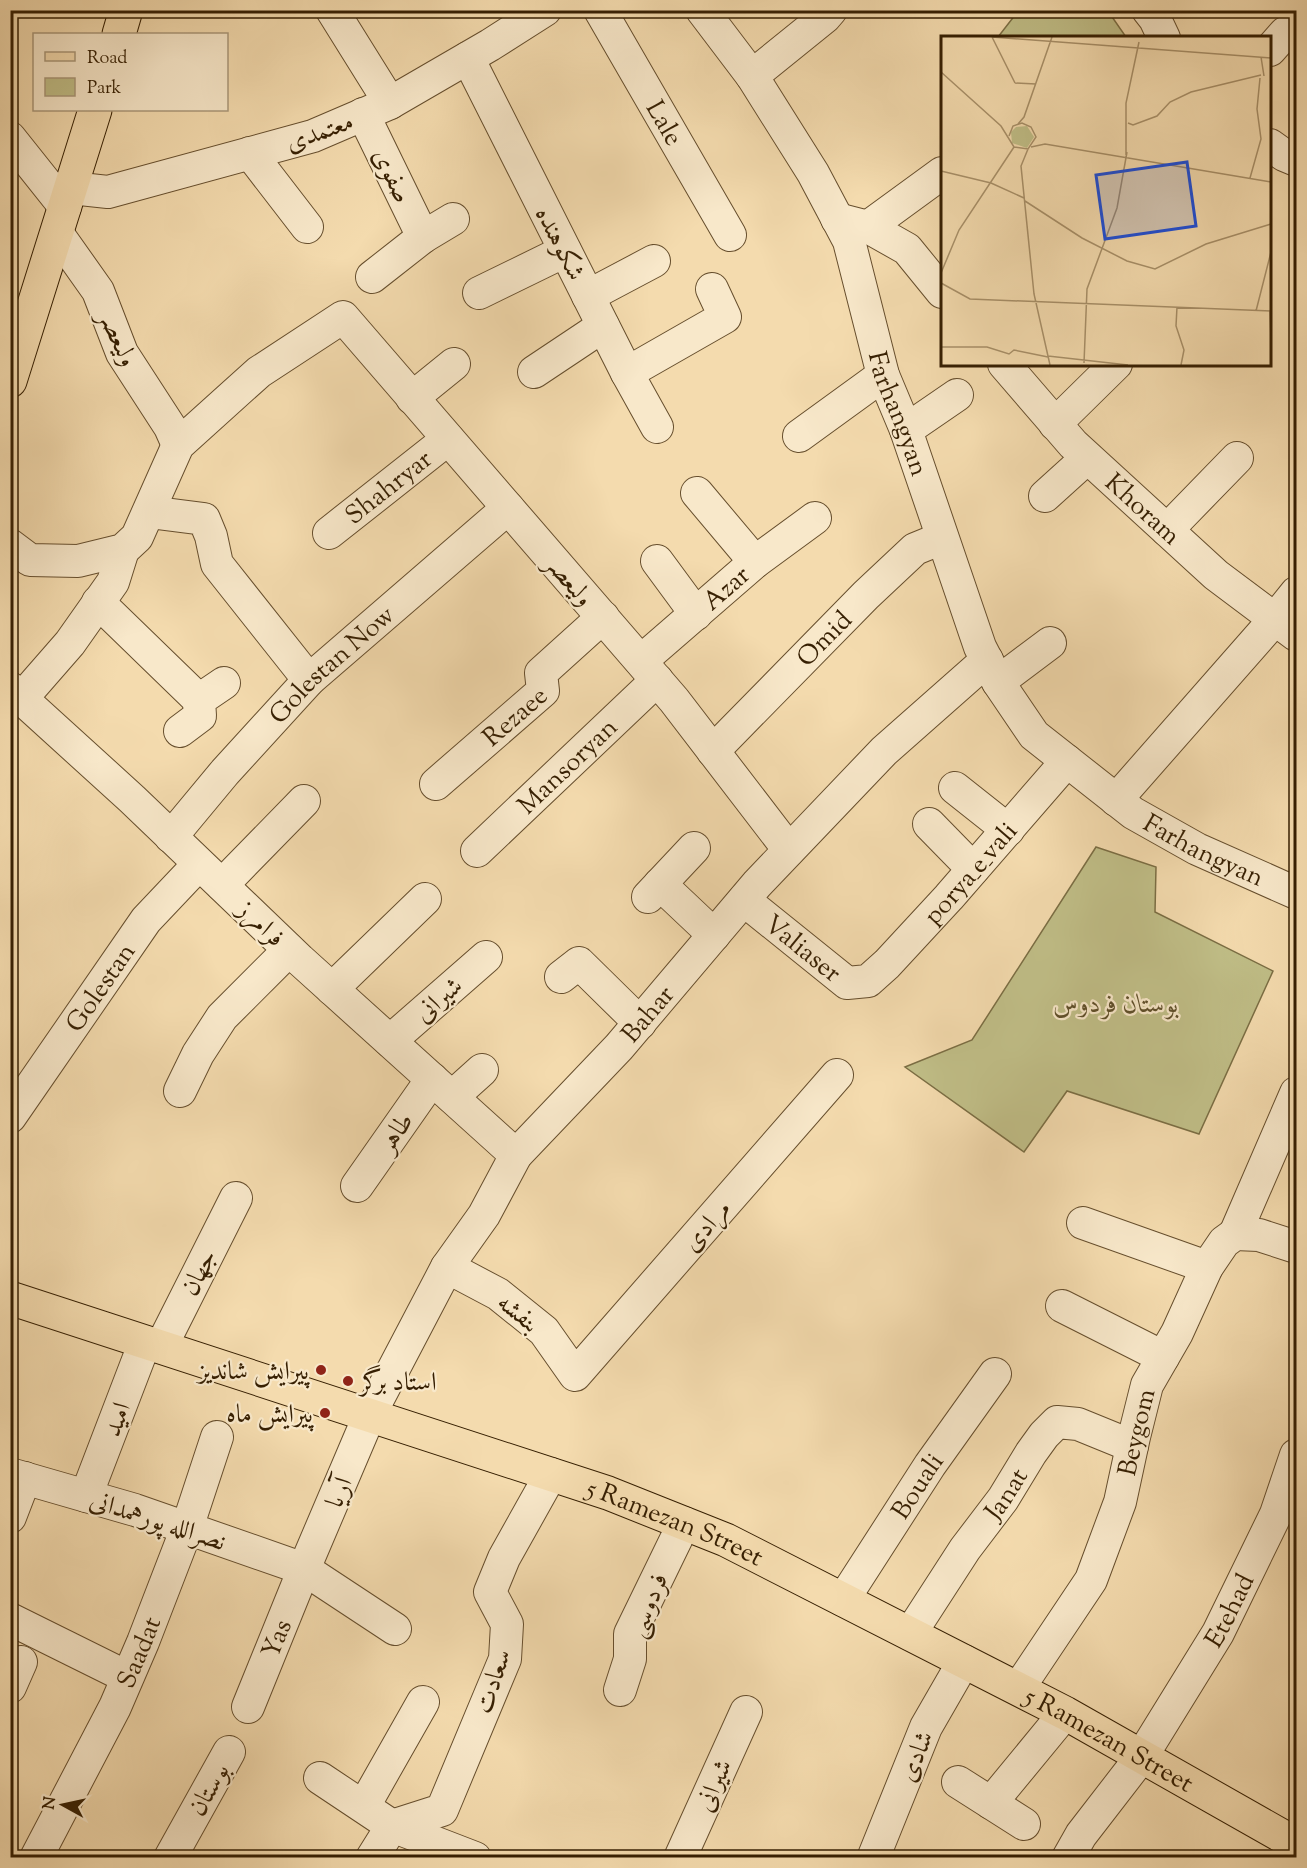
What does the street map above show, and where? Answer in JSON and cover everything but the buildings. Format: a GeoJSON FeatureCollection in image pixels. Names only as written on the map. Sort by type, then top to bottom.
{"type":"FeatureCollection","features":[{"type":"Feature","properties":{"kind":"main road"},"geometry":{"type":"LineString","coordinates":[[119,33],[126,10]]}},
{"type":"Feature","properties":{"kind":"main road"},"geometry":{"type":"LineString","coordinates":[[10,381],[95,111]]}},
{"type":"Feature","properties":{"kind":"main road","name":"5 Ramezan Street"},"geometry":{"type":"LineString","coordinates":[[12,1303],[153,1344],[370,1414],[608,1493],[726,1540],[1065,1713],[1296,1844]]}},
{"type":"Feature","properties":{"kind":"street","name":"صفوی"},"geometry":{"type":"LineString","coordinates":[[332,10],[377,109],[423,237]]}},
{"type":"Feature","properties":{"kind":"street","name":"Lale"},"geometry":{"type":"LineString","coordinates":[[600,10],[730,235]]}},
{"type":"Feature","properties":{"kind":"street"},"geometry":{"type":"LineString","coordinates":[[752,76],[831,10]]}},
{"type":"Feature","properties":{"kind":"street"},"geometry":{"type":"LineString","coordinates":[[1148,10],[1163,36]]}},
{"type":"Feature","properties":{"kind":"street","name":"معتمدی"},"geometry":{"type":"LineString","coordinates":[[64,209],[108,192],[313,136],[377,109],[468,58],[538,12]]}},
{"type":"Feature","properties":{"kind":"street","name":"Farhangyan"},"geometry":{"type":"LineString","coordinates":[[710,13],[813,173],[849,241],[884,375],[906,430],[980,647],[992,671],[1034,735],[1133,813],[1197,849],[1296,892]]}},
{"type":"Feature","properties":{"kind":"street","name":"شکوهنده"},"geometry":{"type":"LineString","coordinates":[[468,58],[627,373],[657,427]]}},
{"type":"Feature","properties":{"kind":"street","name":"ولیعصر"},"geometry":{"type":"LineString","coordinates":[[10,138],[64,209],[122,353],[170,427],[178,445],[259,372],[343,316],[649,671],[789,850]]}},
{"type":"Feature","properties":{"kind":"street"},"geometry":{"type":"LineString","coordinates":[[1271,146],[1296,160]]}},
{"type":"Feature","properties":{"kind":"street"},"geometry":{"type":"LineString","coordinates":[[250,153],[307,227]]}},
{"type":"Feature","properties":{"kind":"street"},"geometry":{"type":"LineString","coordinates":[[868,227],[941,174]]}},
{"type":"Feature","properties":{"kind":"street"},"geometry":{"type":"LineString","coordinates":[[372,277],[423,237],[453,219]]}},
{"type":"Feature","properties":{"kind":"street"},"geometry":{"type":"LineString","coordinates":[[837,219],[868,227],[907,249],[941,291]]}},
{"type":"Feature","properties":{"kind":"street"},"geometry":{"type":"LineString","coordinates":[[479,293],[565,251]]}},
{"type":"Feature","properties":{"kind":"street"},"geometry":{"type":"LineString","coordinates":[[588,296],[654,261]]}},
{"type":"Feature","properties":{"kind":"street"},"geometry":{"type":"LineString","coordinates":[[627,373],[725,317],[712,289]]}},
{"type":"Feature","properties":{"kind":"street"},"geometry":{"type":"LineString","coordinates":[[534,372],[603,326]]}},
{"type":"Feature","properties":{"kind":"street"},"geometry":{"type":"LineString","coordinates":[[412,398],[454,364]]}},
{"type":"Feature","properties":{"kind":"street"},"geometry":{"type":"LineString","coordinates":[[1054,423],[1114,366]]}},
{"type":"Feature","properties":{"kind":"street","name":"Khoram"},"geometry":{"type":"LineString","coordinates":[[1018,369],[1054,423],[1072,444],[1216,574],[1286,627]]}},
{"type":"Feature","properties":{"kind":"street"},"geometry":{"type":"LineString","coordinates":[[800,436],[884,375]]}},
{"type":"Feature","properties":{"kind":"street"},"geometry":{"type":"LineString","coordinates":[[906,430],[957,395]]}},
{"type":"Feature","properties":{"kind":"street","name":"Shahryar"},"geometry":{"type":"LineString","coordinates":[[329,533],[448,439]]}},
{"type":"Feature","properties":{"kind":"street"},"geometry":{"type":"LineString","coordinates":[[10,545],[30,560],[78,561],[123,550],[138,537],[178,445]]}},
{"type":"Feature","properties":{"kind":"street"},"geometry":{"type":"LineString","coordinates":[[1045,496],[1087,458]]}},
{"type":"Feature","properties":{"kind":"street"},"geometry":{"type":"LineString","coordinates":[[1167,530],[1237,458]]}},
{"type":"Feature","properties":{"kind":"street"},"geometry":{"type":"LineString","coordinates":[[697,493],[755,562]]}},
{"type":"Feature","properties":{"kind":"street","name":"Golestan Now"},"geometry":{"type":"LineString","coordinates":[[171,837],[225,772],[309,680],[508,508]]}},
{"type":"Feature","properties":{"kind":"street"},"geometry":{"type":"LineString","coordinates":[[149,512],[204,519],[211,536],[217,564],[309,680]]}},
{"type":"Feature","properties":{"kind":"street","name":"Azar"},"geometry":{"type":"LineString","coordinates":[[649,671],[696,614],[755,562],[815,518]]}},
{"type":"Feature","properties":{"kind":"street","name":"Omid"},"geometry":{"type":"LineString","coordinates":[[713,751],[874,587],[915,549],[942,538]]}},
{"type":"Feature","properties":{"kind":"street"},"geometry":{"type":"LineString","coordinates":[[16,693],[70,643],[113,582],[123,550]]}},
{"type":"Feature","properties":{"kind":"street"},"geometry":{"type":"LineString","coordinates":[[657,561],[696,614]]}},
{"type":"Feature","properties":{"kind":"street","name":"Farhangyan"},"geometry":{"type":"LineString","coordinates":[[1116,800],[1286,627],[1296,593]]}},
{"type":"Feature","properties":{"kind":"street"},"geometry":{"type":"LineString","coordinates":[[98,602],[199,699],[201,716],[180,731]]}},
{"type":"Feature","properties":{"kind":"street","name":"Rezaee"},"geometry":{"type":"LineString","coordinates":[[436,784],[543,691],[541,673],[603,617]]}},
{"type":"Feature","properties":{"kind":"street","name":"Bahar"},"geometry":{"type":"LineString","coordinates":[[370,1414],[447,1268],[484,1215],[516,1155],[619,1047],[789,850],[884,751],[992,671],[1050,643]]}},
{"type":"Feature","properties":{"kind":"street","name":"Mansoryan"},"geometry":{"type":"LineString","coordinates":[[477,851],[649,671]]}},
{"type":"Feature","properties":{"kind":"street"},"geometry":{"type":"LineString","coordinates":[[199,699],[224,682]]}},
{"type":"Feature","properties":{"kind":"street","name":"فرامرز"},"geometry":{"type":"LineString","coordinates":[[16,693],[332,989],[516,1155]]}},
{"type":"Feature","properties":{"kind":"street","name":"porya_e_vali"},"geometry":{"type":"LineString","coordinates":[[867,981],[887,964],[1067,761]]}},
{"type":"Feature","properties":{"kind":"street"},"geometry":{"type":"LineString","coordinates":[[956,788],[1008,830]]}},
{"type":"Feature","properties":{"kind":"street"},"geometry":{"type":"LineString","coordinates":[[222,885],[304,801]]}},
{"type":"Feature","properties":{"kind":"street"},"geometry":{"type":"LineString","coordinates":[[929,824],[973,869]]}},
{"type":"Feature","properties":{"kind":"street"},"geometry":{"type":"LineString","coordinates":[[694,848],[654,890],[714,935]]}},
{"type":"Feature","properties":{"kind":"street","name":"Golestan"},"geometry":{"type":"LineString","coordinates":[[10,1118],[146,920],[199,864]]}},
{"type":"Feature","properties":{"kind":"street"},"geometry":{"type":"LineString","coordinates":[[332,989],[425,899]]}},
{"type":"Feature","properties":{"kind":"street","name":"Valiaser"},"geometry":{"type":"LineString","coordinates":[[744,900],[848,982],[867,981]]}},
{"type":"Feature","properties":{"kind":"street"},"geometry":{"type":"LineString","coordinates":[[180,1091],[198,1054],[222,1017],[290,950]]}},
{"type":"Feature","properties":{"kind":"street","name":"شیرانی"},"geometry":{"type":"LineString","coordinates":[[390,1041],[486,957]]}},
{"type":"Feature","properties":{"kind":"street"},"geometry":{"type":"LineString","coordinates":[[561,977],[579,963],[640,1023]]}},
{"type":"Feature","properties":{"kind":"street","name":"طاهر"},"geometry":{"type":"LineString","coordinates":[[357,1186],[442,1088],[482,1070]]}},
{"type":"Feature","properties":{"kind":"street","name":"مرادی"},"geometry":{"type":"LineString","coordinates":[[575,1375],[837,1075]]}},
{"type":"Feature","properties":{"kind":"street","name":"Beygom"},"geometry":{"type":"LineString","coordinates":[[1018,1689],[1091,1580],[1120,1502],[1147,1385],[1177,1333],[1207,1267],[1224,1242],[1235,1234],[1296,1094]]}},
{"type":"Feature","properties":{"kind":"street","name":"جهان"},"geometry":{"type":"LineString","coordinates":[[153,1344],[236,1198]]}},
{"type":"Feature","properties":{"kind":"street"},"geometry":{"type":"LineString","coordinates":[[1083,1223],[1207,1267]]}},
{"type":"Feature","properties":{"kind":"street"},"geometry":{"type":"LineString","coordinates":[[1235,1234],[1259,1235],[1296,1247]]}},
{"type":"Feature","properties":{"kind":"street","name":"بنفشه"},"geometry":{"type":"LineString","coordinates":[[447,1268],[498,1294],[544,1331],[575,1375]]}},
{"type":"Feature","properties":{"kind":"street"},"geometry":{"type":"LineString","coordinates":[[1062,1306],[1163,1357]]}},
{"type":"Feature","properties":{"kind":"street","name":"امید"},"geometry":{"type":"LineString","coordinates":[[86,1496],[153,1344]]}},
{"type":"Feature","properties":{"kind":"street","name":"Bouali"},"geometry":{"type":"LineString","coordinates":[[843,1600],[930,1465],[995,1374]]}},
{"type":"Feature","properties":{"kind":"street","name":"آریا"},"geometry":{"type":"LineString","coordinates":[[304,1569],[370,1414]]}},
{"type":"Feature","properties":{"kind":"street","name":"Janat"},"geometry":{"type":"LineString","coordinates":[[910,1634],[965,1549],[1003,1499],[1031,1453],[1057,1422],[1078,1424],[1132,1446]]}},
{"type":"Feature","properties":{"kind":"street","name":"Saadat"},"geometry":{"type":"LineString","coordinates":[[36,1857],[115,1707],[187,1528],[217,1437]]}},
{"type":"Feature","properties":{"kind":"street","name":"Etehad"},"geometry":{"type":"LineString","coordinates":[[1068,1857],[1142,1756],[1218,1633],[1276,1514],[1296,1455]]}},
{"type":"Feature","properties":{"kind":"street","name":"سعادت"},"geometry":{"type":"LineString","coordinates":[[392,1826],[442,1810],[505,1659],[507,1623],[490,1592],[504,1558],[550,1474]]}},
{"type":"Feature","properties":{"kind":"street"},"geometry":{"type":"LineString","coordinates":[[10,1517],[18,1476]]}},
{"type":"Feature","properties":{"kind":"street","name":"نصرالله پورهمدانی"},"geometry":{"type":"LineString","coordinates":[[18,1476],[135,1510],[304,1569]]}},
{"type":"Feature","properties":{"kind":"street","name":"فردوسی"},"geometry":{"type":"LineString","coordinates":[[620,1690],[630,1659],[630,1634],[684,1523]]}},
{"type":"Feature","properties":{"kind":"street"},"geometry":{"type":"LineString","coordinates":[[304,1569],[395,1629]]}},
{"type":"Feature","properties":{"kind":"street","name":"Yas"},"geometry":{"type":"LineString","coordinates":[[248,1707],[304,1569]]}},
{"type":"Feature","properties":{"kind":"street"},"geometry":{"type":"LineString","coordinates":[[10,1619],[127,1677]]}},
{"type":"Feature","properties":{"kind":"street","name":"شادی"},"geometry":{"type":"LineString","coordinates":[[874,1856],[926,1727],[964,1661]]}},
{"type":"Feature","properties":{"kind":"street"},"geometry":{"type":"LineString","coordinates":[[364,1806],[423,1702]]}},
{"type":"Feature","properties":{"kind":"street","name":"شیرانی"},"geometry":{"type":"LineString","coordinates":[[680,1857],[746,1712]]}},
{"type":"Feature","properties":{"kind":"street"},"geometry":{"type":"LineString","coordinates":[[991,1803],[1065,1713]]}},
{"type":"Feature","properties":{"kind":"street","name":"بوستان"},"geometry":{"type":"LineString","coordinates":[[170,1857],[229,1752]]}},
{"type":"Feature","properties":{"kind":"street"},"geometry":{"type":"LineString","coordinates":[[320,1778],[392,1826],[475,1857]]}},
{"type":"Feature","properties":{"kind":"street"},"geometry":{"type":"LineString","coordinates":[[958,1782],[1024,1824]]}},
{"type":"Feature","properties":{"kind":"street"},"geometry":{"type":"LineString","coordinates":[[372,1857],[392,1826]]}},
{"type":"Feature","properties":{"kind":"green space"},"geometry":{"type":"Polygon","coordinates":[[[1019,10],[1108,11],[1125,36],[999,36],[1019,10]]]}},
{"type":"Feature","properties":{"kind":"green space","name":"بوستان فردوس"},"geometry":{"type":"Polygon","coordinates":[[[1096,847],[1156,867],[1155,912],[1273,971],[1199,1134],[1067,1091],[1024,1152],[905,1067],[972,1040],[1096,847]]]}},
{"type":"Feature","properties":{"kind":"place","name":"پیرایش شاندیز"},"geometry":{"type":"Point","coordinates":[321,1370]}},
{"type":"Feature","properties":{"kind":"place","name":"استاد برگر"},"geometry":{"type":"Point","coordinates":[348,1381]}},
{"type":"Feature","properties":{"kind":"place","name":"پیرایش ماه"},"geometry":{"type":"Point","coordinates":[325,1413]}}]}
